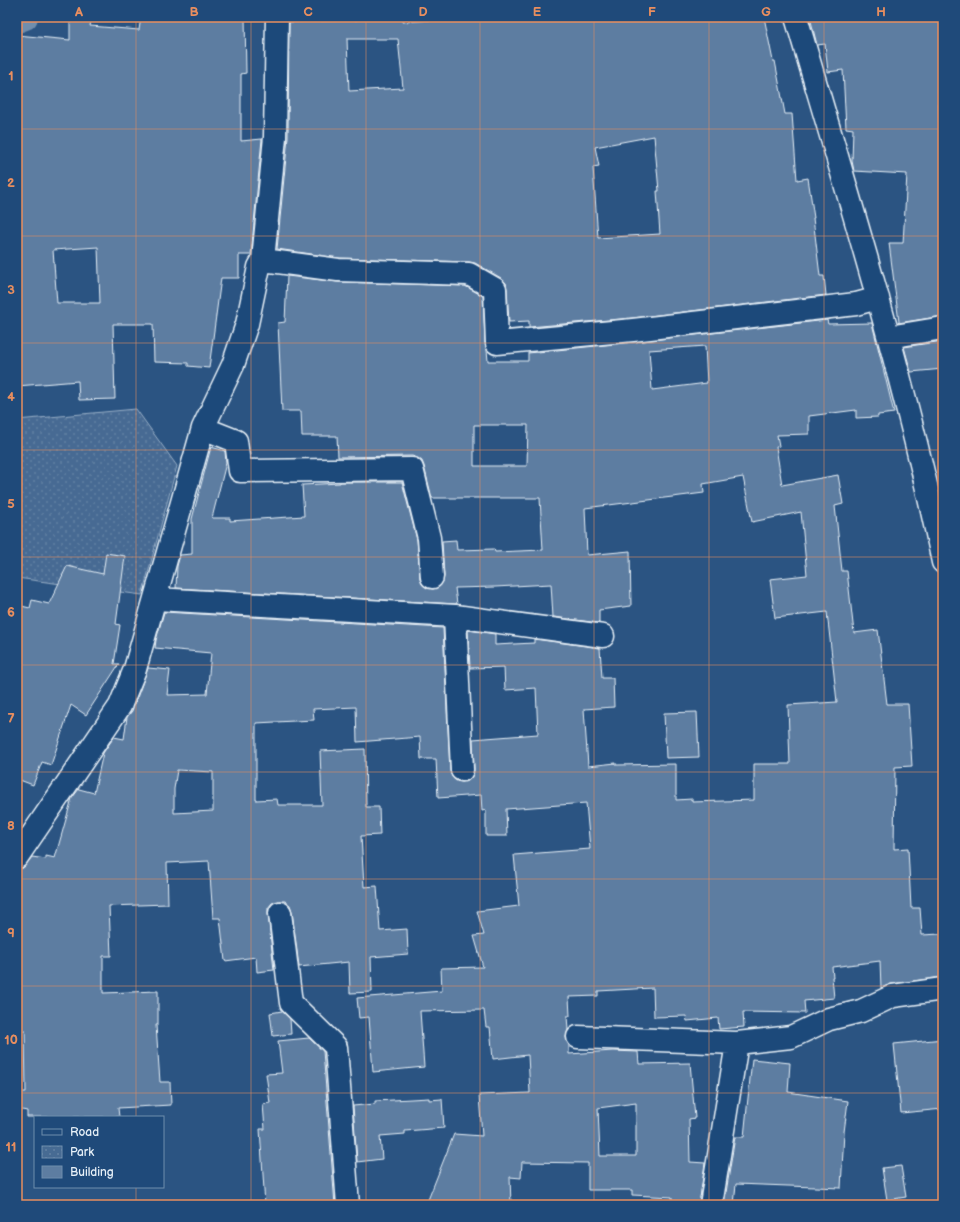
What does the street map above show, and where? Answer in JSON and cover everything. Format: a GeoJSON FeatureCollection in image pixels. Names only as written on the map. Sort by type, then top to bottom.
{"type":"FeatureCollection","features":[{"type":"Feature","properties":{"kind":"street"},"geometry":{"type":"LineString","coordinates":[[17,857],[120,706],[135,669],[156,600],[203,428],[235,358],[247,324],[259,267],[262,260],[275,137],[277,17]]}},
{"type":"Feature","properties":{"kind":"street"},"geometry":{"type":"LineString","coordinates":[[796,17],[889,337],[930,497],[943,562]]}},
{"type":"Feature","properties":{"kind":"street"},"geometry":{"type":"LineString","coordinates":[[262,260],[338,270],[470,274],[495,289],[497,343],[545,340],[671,326],[856,304],[878,298]]}},
{"type":"Feature","properties":{"kind":"street"},"geometry":{"type":"LineString","coordinates":[[889,337],[943,328]]}},
{"type":"Feature","properties":{"kind":"street"},"geometry":{"type":"LineString","coordinates":[[203,428],[236,441],[240,471],[412,469],[429,538],[432,577]]}},
{"type":"Feature","properties":{"kind":"street"},"geometry":{"type":"LineString","coordinates":[[156,600],[455,616],[603,636]]}},
{"type":"Feature","properties":{"kind":"street"},"geometry":{"type":"LineString","coordinates":[[455,616],[462,770]]}},
{"type":"Feature","properties":{"kind":"street"},"geometry":{"type":"LineString","coordinates":[[280,913],[291,1003],[336,1047],[348,1205]]}},
{"type":"Feature","properties":{"kind":"street"},"geometry":{"type":"LineString","coordinates":[[578,1037],[737,1043],[791,1037],[829,1019],[861,1011],[893,996],[943,989]]}},
{"type":"Feature","properties":{"kind":"street"},"geometry":{"type":"LineString","coordinates":[[711,1205],[737,1043]]}},
{"type":"Feature","properties":{"kind":"green space"},"geometry":{"type":"Polygon","coordinates":[[[136,409],[177,466],[142,595],[17,578],[17,420],[136,409]]]}},
{"type":"Feature","properties":{"kind":"building"},"geometry":{"type":"Polygon","coordinates":[[[141,17],[245,17],[246,73],[241,74],[241,141],[262,139],[251,255],[239,255],[239,278],[221,278],[209,368],[188,366],[188,363],[154,362],[153,324],[113,324],[115,399],[79,400],[78,381],[17,386],[17,35],[70,40],[70,20],[91,21],[90,26],[139,30],[141,17]],[[98,247],[53,250],[57,303],[100,303],[98,247]]]}},
{"type":"Feature","properties":{"kind":"building"},"geometry":{"type":"Polygon","coordinates":[[[357,17],[403,17],[403,22],[477,17],[717,17],[718,21],[740,17],[764,17],[773,61],[775,61],[785,114],[792,114],[797,180],[808,178],[820,276],[824,276],[826,295],[632,318],[529,327],[529,321],[509,322],[506,283],[501,278],[475,263],[339,258],[277,249],[288,137],[289,22],[357,20],[357,17]],[[347,39],[349,91],[403,88],[398,39],[347,39]],[[654,136],[595,147],[599,166],[593,167],[598,238],[660,234],[657,191],[659,191],[654,136]]]}},
{"type":"Feature","properties":{"kind":"building"},"geometry":{"type":"Polygon","coordinates":[[[810,17],[943,17],[943,80],[938,80],[940,139],[943,140],[943,316],[898,323],[889,243],[903,243],[907,174],[854,171],[852,161],[853,129],[846,128],[843,70],[828,72],[825,44],[817,45],[810,17]]]}},
{"type":"Feature","properties":{"kind":"building"},"geometry":{"type":"Polygon","coordinates":[[[287,276],[338,282],[465,286],[483,296],[485,343],[488,361],[528,361],[528,353],[827,320],[828,324],[872,323],[894,413],[878,415],[878,417],[856,418],[856,410],[809,416],[809,434],[777,435],[779,446],[776,447],[782,485],[838,475],[843,504],[835,506],[842,571],[847,571],[854,633],[878,630],[887,704],[908,704],[912,766],[895,767],[894,849],[908,848],[911,908],[920,908],[922,935],[941,934],[943,977],[891,984],[881,988],[880,961],[832,967],[834,998],[804,1001],[805,1013],[743,1012],[744,1027],[719,1029],[718,1018],[687,1021],[686,1016],[654,1017],[653,988],[598,991],[598,996],[569,997],[570,1016],[567,1016],[568,1030],[566,1037],[569,1045],[569,1054],[613,1051],[638,1052],[639,1064],[690,1063],[695,1118],[689,1119],[690,1162],[705,1163],[699,1205],[672,1205],[672,1197],[632,1195],[632,1190],[588,1190],[588,1163],[522,1162],[521,1178],[510,1177],[511,1205],[426,1205],[454,1134],[482,1136],[479,1095],[530,1093],[528,1055],[493,1059],[490,1027],[486,1027],[484,1010],[420,1011],[424,1067],[373,1072],[369,1017],[359,1018],[357,998],[442,991],[441,968],[483,967],[474,936],[484,935],[477,911],[519,906],[514,855],[590,849],[586,803],[506,809],[507,836],[486,836],[486,810],[482,811],[481,795],[438,798],[436,759],[421,759],[420,737],[357,742],[356,707],[313,709],[314,720],[256,723],[256,800],[277,799],[278,805],[322,805],[320,751],[365,749],[366,807],[379,807],[380,835],[361,836],[364,887],[377,886],[380,931],[407,929],[408,954],[371,957],[372,992],[350,993],[349,962],[299,967],[292,911],[290,905],[285,901],[279,901],[272,903],[268,908],[274,970],[257,972],[256,957],[225,961],[220,918],[213,918],[209,861],[167,863],[168,904],[109,906],[111,956],[103,956],[103,993],[158,991],[158,1025],[156,1025],[160,1082],[170,1082],[171,1105],[118,1108],[119,1116],[27,1117],[27,1111],[17,1109],[17,1092],[26,1092],[25,1031],[17,1031],[17,869],[23,868],[32,857],[46,859],[46,856],[55,858],[72,798],[79,789],[94,793],[103,753],[114,737],[124,739],[127,717],[132,711],[148,668],[170,670],[167,695],[207,694],[211,653],[155,648],[164,612],[443,628],[450,771],[452,777],[457,781],[462,782],[468,781],[473,775],[473,739],[538,734],[536,688],[505,690],[504,667],[470,668],[468,630],[495,634],[495,645],[534,643],[534,639],[600,648],[602,678],[613,678],[614,707],[584,709],[588,766],[616,763],[616,765],[676,764],[676,800],[692,799],[692,802],[754,800],[754,764],[790,764],[788,705],[837,702],[827,612],[775,618],[770,579],[807,575],[801,512],[752,522],[743,477],[703,484],[704,493],[585,508],[587,555],[630,551],[631,606],[599,610],[599,623],[553,617],[551,584],[455,588],[457,604],[176,588],[177,566],[180,555],[192,554],[192,519],[211,447],[225,451],[226,463],[212,518],[230,518],[230,521],[304,516],[302,485],[340,482],[402,482],[417,540],[420,578],[422,584],[427,588],[433,589],[439,587],[443,582],[442,541],[456,540],[457,550],[494,549],[495,552],[543,550],[540,498],[432,498],[424,466],[422,461],[418,458],[412,456],[338,457],[337,436],[302,436],[301,411],[282,411],[278,323],[285,322],[287,276]],[[705,346],[649,350],[652,390],[707,383],[705,346]],[[474,425],[474,466],[527,466],[528,425],[474,425]],[[177,770],[174,789],[174,813],[213,811],[213,772],[177,770]],[[636,1103],[598,1108],[600,1156],[636,1156],[636,1103]]]}},
{"type":"Feature","properties":{"kind":"building"},"geometry":{"type":"Polygon","coordinates":[[[943,341],[943,369],[911,372],[904,347],[943,341]]]}},
{"type":"Feature","properties":{"kind":"building"},"geometry":{"type":"Polygon","coordinates":[[[106,553],[125,556],[116,624],[120,625],[114,664],[119,664],[86,715],[71,705],[51,765],[42,762],[33,785],[17,779],[17,605],[30,608],[32,600],[49,604],[67,566],[103,574],[106,553]]]}},
{"type":"Feature","properties":{"kind":"building"},"geometry":{"type":"Polygon","coordinates":[[[697,712],[699,757],[666,758],[664,713],[697,712]]]}},
{"type":"Feature","properties":{"kind":"building"},"geometry":{"type":"Polygon","coordinates":[[[282,1011],[290,1019],[291,1034],[273,1036],[270,1013],[282,1011]]]}},
{"type":"Feature","properties":{"kind":"building"},"geometry":{"type":"Polygon","coordinates":[[[309,1038],[323,1051],[335,1205],[265,1205],[260,1129],[265,1129],[263,1104],[270,1103],[266,1074],[282,1073],[278,1041],[309,1038]]]}},
{"type":"Feature","properties":{"kind":"building"},"geometry":{"type":"Polygon","coordinates":[[[943,1039],[943,1109],[901,1113],[894,1044],[943,1039]]]}},
{"type":"Feature","properties":{"kind":"building"},"geometry":{"type":"Polygon","coordinates":[[[752,1059],[790,1063],[788,1092],[848,1101],[844,1132],[841,1188],[736,1184],[734,1205],[724,1205],[735,1137],[744,1137],[752,1059]]]}},
{"type":"Feature","properties":{"kind":"building"},"geometry":{"type":"Polygon","coordinates":[[[429,1098],[429,1100],[442,1099],[444,1128],[405,1131],[405,1134],[380,1136],[382,1159],[357,1162],[353,1106],[375,1104],[375,1101],[429,1098]]]}},
{"type":"Feature","properties":{"kind":"building"},"geometry":{"type":"Polygon","coordinates":[[[901,1166],[906,1197],[887,1200],[882,1168],[901,1166]]]}},
{"type":"Feature","properties":{"kind":"waterway"},"geometry":{"type":"LineString","coordinates":[[17,20],[25,17]]}}]}
